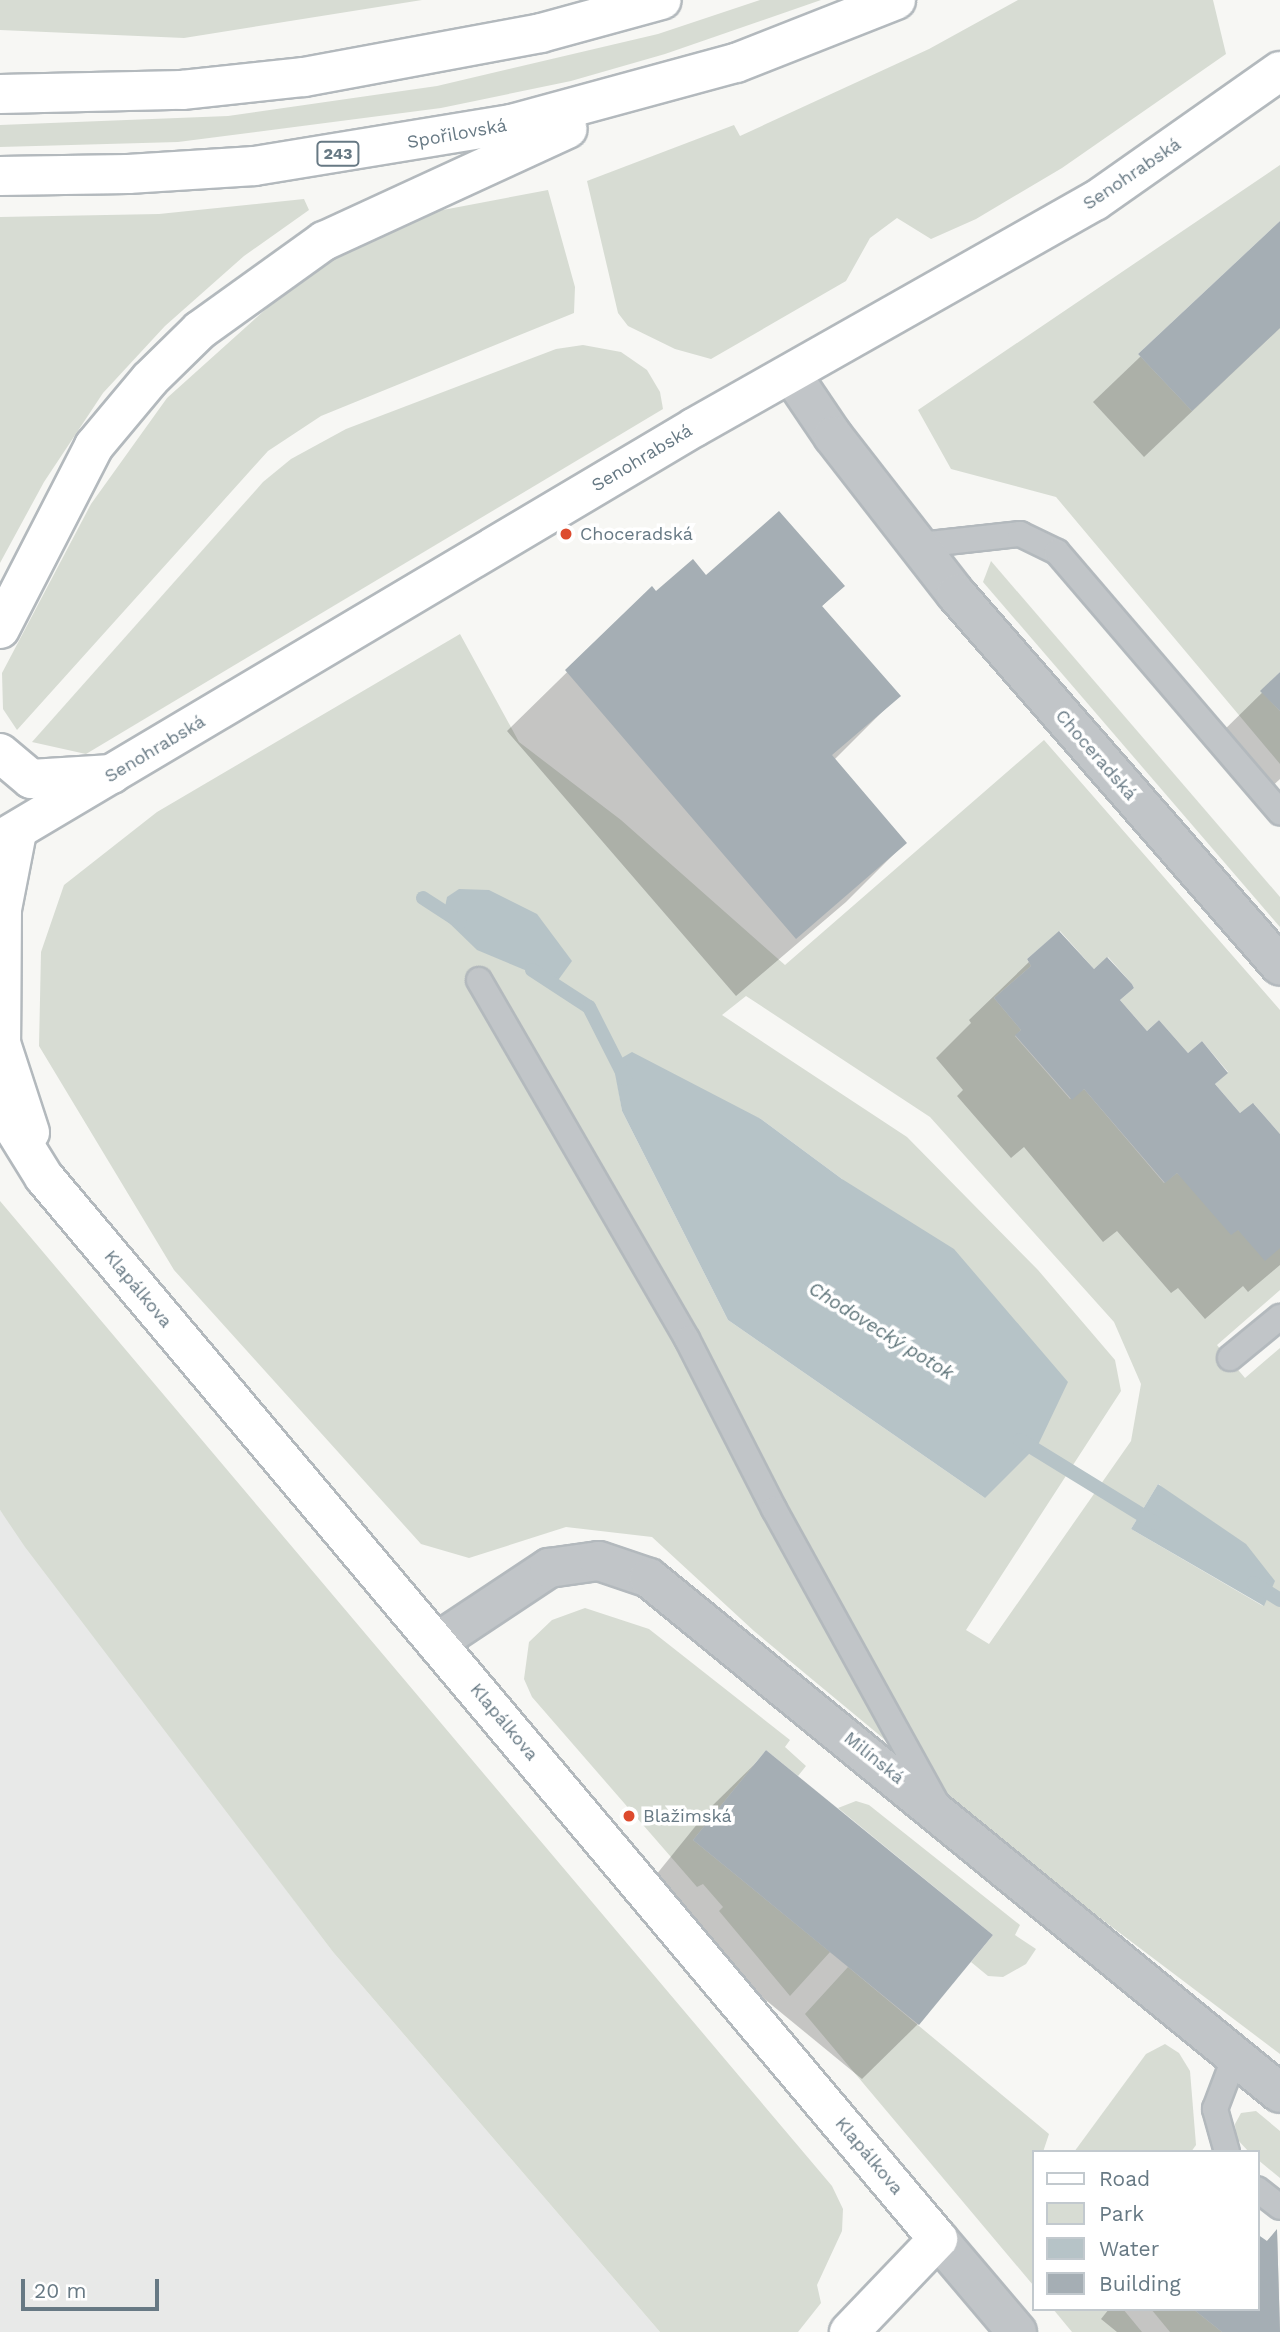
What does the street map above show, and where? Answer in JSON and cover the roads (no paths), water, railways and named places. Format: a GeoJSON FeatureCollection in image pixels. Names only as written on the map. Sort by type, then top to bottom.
{"type":"FeatureCollection","features":[{"type":"Feature","properties":{"kind":"main road"},"geometry":{"type":"LineString","coordinates":[[0,94],[182,90],[304,77],[519,37],[662,0]]}},
{"type":"Feature","properties":{"kind":"main road","name":"Spořilovská"},"geometry":{"type":"LineString","coordinates":[[0,176],[191,171],[319,157],[511,124],[670,84],[803,39],[896,0]]}},
{"type":"Feature","properties":{"kind":"main road","name":"Senohrabská"},"geometry":{"type":"LineString","coordinates":[[8,836],[791,374],[1095,201],[1280,71]]}},
{"type":"Feature","properties":{"kind":"main road"},"geometry":{"type":"LineString","coordinates":[[0,629],[94,446],[150,379],[200,330],[324,241],[670,84]]}},
{"type":"Feature","properties":{"kind":"main road"},"geometry":{"type":"LineString","coordinates":[[0,753],[31,779],[112,774]]}},
{"type":"Feature","properties":{"kind":"main road"},"geometry":{"type":"LineString","coordinates":[[8,836],[2,909],[1,1043],[44,1177]]}},
{"type":"Feature","properties":{"kind":"main road","name":"Klapálkova"},"geometry":{"type":"LineString","coordinates":[[0,1106],[44,1177],[938,2239]]}},
{"type":"Feature","properties":{"kind":"main road"},"geometry":{"type":"LineString","coordinates":[[0,1134],[44,1177]]}},
{"type":"Feature","properties":{"kind":"main road"},"geometry":{"type":"LineString","coordinates":[[849,2332],[938,2239]]}},
{"type":"Feature","properties":{"kind":"street","name":"Choceradská"},"geometry":{"type":"LineString","coordinates":[[791,374],[833,436],[956,594],[1280,965]]}},
{"type":"Feature","properties":{"kind":"street","name":"Milínská"},"geometry":{"type":"LineString","coordinates":[[436,1643],[550,1568],[598,1561],[649,1578],[941,1812],[1280,2093]]}},
{"type":"Feature","properties":{"kind":"street","name":"Klapálkova"},"geometry":{"type":"LineString","coordinates":[[938,2239],[1017,2332]]}},
{"type":"Feature","properties":{"kind":"lane"},"geometry":{"type":"LineString","coordinates":[[920,545],[1020,534],[1056,552],[1280,812]]}},
{"type":"Feature","properties":{"kind":"lane"},"geometry":{"type":"LineString","coordinates":[[479,980],[687,1339],[774,1509],[941,1812]]}},
{"type":"Feature","properties":{"kind":"lane"},"geometry":{"type":"LineString","coordinates":[[1230,1358],[1280,1317]]}},
{"type":"Feature","properties":{"kind":"lane"},"geometry":{"type":"LineString","coordinates":[[1226,2150],[1215,2109],[1235,2056]]}},
{"type":"Feature","properties":{"kind":"lane"},"geometry":{"type":"LineString","coordinates":[[1259,2191],[1280,2207]]}},
{"type":"Feature","properties":{"kind":"water"},"geometry":{"type":"Polygon","coordinates":[[[459,889],[489,890],[537,914],[572,961],[556,983],[477,950],[443,917],[447,897],[459,889]]]}},
{"type":"Feature","properties":{"kind":"water"},"geometry":{"type":"Polygon","coordinates":[[[632,1052],[761,1119],[842,1179],[954,1249],[1068,1382],[1038,1445],[985,1498],[728,1320],[622,1111],[613,1063],[632,1052]]]}},
{"type":"Feature","properties":{"kind":"water"},"geometry":{"type":"Polygon","coordinates":[[[1158,1484],[1246,1544],[1275,1581],[1264,1606],[1131,1529],[1158,1484]]]}},
{"type":"Feature","properties":{"kind":"waterway","name":"Chodovecký potok"},"geometry":{"type":"LineString","coordinates":[[423,898],[460,922]]}},
{"type":"Feature","properties":{"kind":"waterway","name":"Chodovecký potok"},"geometry":{"type":"LineString","coordinates":[[532,970],[589,1007],[625,1078]]}},
{"type":"Feature","properties":{"kind":"waterway","name":"Chodovecký potok"},"geometry":{"type":"LineString","coordinates":[[1020,1440],[1155,1523]]}},
{"type":"Feature","properties":{"kind":"waterway","name":"Chodovecký potok"},"geometry":{"type":"LineString","coordinates":[[1253,1583],[1280,1600]]}},
{"type":"Feature","properties":{"kind":"place","name":"Choceradská"},"geometry":{"type":"Point","coordinates":[566,534]}},
{"type":"Feature","properties":{"kind":"place","name":"Blažimská"},"geometry":{"type":"Point","coordinates":[629,1816]}}]}
